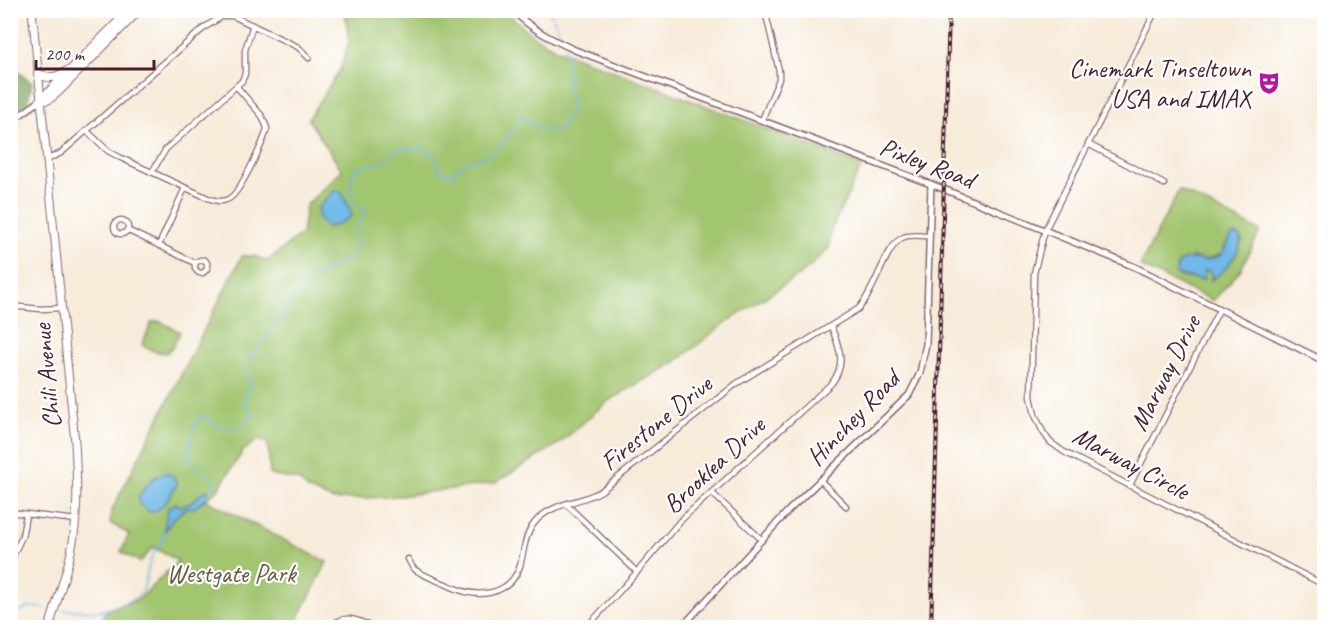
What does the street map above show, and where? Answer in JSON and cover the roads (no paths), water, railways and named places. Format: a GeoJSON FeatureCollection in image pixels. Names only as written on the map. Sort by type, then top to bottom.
{"type":"FeatureCollection","features":[{"type":"Feature","properties":{"kind":"highway"},"geometry":{"type":"LineString","coordinates":[[40,101],[130,10]]}},
{"type":"Feature","properties":{"kind":"highway"},"geometry":{"type":"LineString","coordinates":[[40,101],[49,99],[58,92],[139,10]]}},
{"type":"Feature","properties":{"kind":"highway"},"geometry":{"type":"LineString","coordinates":[[1322,10],[1324,16]]}},
{"type":"Feature","properties":{"kind":"highway"},"geometry":{"type":"LineString","coordinates":[[38,74],[44,77],[56,77],[82,59]]}},
{"type":"Feature","properties":{"kind":"main road","name":"Chili Avenue"},"geometry":{"type":"LineString","coordinates":[[32,10],[75,442],[77,489],[76,520],[71,552],[49,627]]}},
{"type":"Feature","properties":{"kind":"street","name":"Pixley Road"},"geometry":{"type":"LineString","coordinates":[[513,10],[531,26],[567,47],[931,184],[1135,267],[1324,361]]}},
{"type":"Feature","properties":{"kind":"street"},"geometry":{"type":"LineString","coordinates":[[743,10],[751,14],[766,12],[779,72],[779,79],[762,120]]}},
{"type":"Feature","properties":{"kind":"street","name":"Marway Circle"},"geometry":{"type":"LineString","coordinates":[[1156,10],[1045,230],[1034,273],[1031,397],[1035,415],[1043,432],[1059,448],[1324,585]]}},
{"type":"Feature","properties":{"kind":"street"},"geometry":{"type":"LineString","coordinates":[[46,160],[61,153],[214,20],[223,16],[233,16],[298,47],[309,58]]}},
{"type":"Feature","properties":{"kind":"street"},"geometry":{"type":"LineString","coordinates":[[152,172],[166,150],[237,87],[245,74],[245,50],[253,26]]}},
{"type":"Feature","properties":{"kind":"street"},"geometry":{"type":"LineString","coordinates":[[87,131],[108,151],[220,202],[232,197],[237,191],[267,128],[262,116],[237,87]]}},
{"type":"Feature","properties":{"kind":"street"},"geometry":{"type":"LineString","coordinates":[[10,122],[40,101]]}},
{"type":"Feature","properties":{"kind":"street"},"geometry":{"type":"LineString","coordinates":[[1088,144],[1164,183]]}},
{"type":"Feature","properties":{"kind":"street","name":"Hinchey Road"},"geometry":{"type":"LineString","coordinates":[[681,627],[820,480],[897,408],[916,384],[924,360],[926,344],[931,184]]}},
{"type":"Feature","properties":{"kind":"street"},"geometry":{"type":"LineString","coordinates":[[159,245],[185,188]]}},
{"type":"Feature","properties":{"kind":"street"},"geometry":{"type":"LineString","coordinates":[[127,230],[195,263]]}},
{"type":"Feature","properties":{"kind":"street","name":"Firestone Drive"},"geometry":{"type":"LineString","coordinates":[[408,559],[413,568],[462,591],[483,595],[499,591],[517,573],[526,537],[532,526],[543,515],[601,491],[736,384],[864,303],[897,241],[908,236],[928,236]]}},
{"type":"Feature","properties":{"kind":"street"},"geometry":{"type":"LineString","coordinates":[[10,306],[61,308]]}},
{"type":"Feature","properties":{"kind":"street","name":"Marway Drive"},"geometry":{"type":"LineString","coordinates":[[1130,485],[1219,310]]}},
{"type":"Feature","properties":{"kind":"street","name":"Brooklea Drive"},"geometry":{"type":"LineString","coordinates":[[586,627],[680,521],[832,383],[837,376],[842,359],[831,326]]}},
{"type":"Feature","properties":{"kind":"street"},"geometry":{"type":"LineString","coordinates":[[820,480],[846,506]]}},
{"type":"Feature","properties":{"kind":"street"},"geometry":{"type":"LineString","coordinates":[[712,493],[762,540]]}},
{"type":"Feature","properties":{"kind":"street"},"geometry":{"type":"LineString","coordinates":[[566,504],[637,572]]}},
{"type":"Feature","properties":{"kind":"street"},"geometry":{"type":"LineString","coordinates":[[10,512],[76,520]]}},
{"type":"Feature","properties":{"kind":"street"},"geometry":{"type":"LineString","coordinates":[[10,561],[22,537],[26,515]]}},
{"type":"Feature","properties":{"kind":"street"},"geometry":{"type":"LineString","coordinates":[[329,627],[336,621],[350,618],[374,627]]}},
{"type":"Feature","properties":{"kind":"water"},"geometry":{"type":"Polygon","coordinates":[[[337,190],[341,191],[352,216],[337,225],[326,227],[318,217],[318,208],[337,190]]]}},
{"type":"Feature","properties":{"kind":"water"},"geometry":{"type":"Polygon","coordinates":[[[1234,234],[1240,237],[1238,249],[1231,261],[1216,277],[1211,280],[1212,274],[1207,270],[1205,270],[1203,280],[1176,275],[1182,260],[1207,260],[1222,254],[1229,238],[1234,234]]]}},
{"type":"Feature","properties":{"kind":"water"},"geometry":{"type":"Polygon","coordinates":[[[165,473],[173,475],[177,484],[162,506],[150,512],[139,504],[139,496],[153,479],[165,473]]]}},
{"type":"Feature","properties":{"kind":"water"},"geometry":{"type":"Polygon","coordinates":[[[208,490],[206,498],[194,508],[187,507],[172,520],[165,532],[168,508],[176,503],[179,506],[189,504],[208,490]]]}},
{"type":"Feature","properties":{"kind":"waterway"},"geometry":{"type":"LineString","coordinates":[[549,10],[565,42]]}},
{"type":"Feature","properties":{"kind":"waterway"},"geometry":{"type":"LineString","coordinates":[[206,496],[216,485],[188,458],[194,426],[200,416],[205,416],[217,426],[231,431],[252,418],[252,412],[244,405],[249,387],[247,367],[249,360],[296,293],[311,279],[347,258],[357,246],[355,228],[367,212],[351,198],[351,176],[355,170],[364,165],[382,163],[396,149],[420,148],[434,154],[440,170],[449,175],[463,163],[491,154],[508,137],[520,117],[544,129],[560,129],[572,110],[566,87],[568,76],[565,47]]}},
{"type":"Feature","properties":{"kind":"waterway"},"geometry":{"type":"LineString","coordinates":[[64,610],[102,610],[135,598],[143,590],[149,565],[167,529]]}},
{"type":"Feature","properties":{"kind":"waterway"},"geometry":{"type":"LineString","coordinates":[[10,616],[29,607],[45,608]]}},
{"type":"Feature","properties":{"kind":"waterway"},"geometry":{"type":"LineString","coordinates":[[98,628],[104,614],[101,610]]}},
{"type":"Feature","properties":{"kind":"railway"},"geometry":{"type":"LineString","coordinates":[[931,628],[949,10]]}},
{"type":"Feature","properties":{"kind":"place","name":"Cinemark Tinseltown USA and IMAX"},"geometry":{"type":"Point","coordinates":[1269,83]}},
{"type":"Feature","properties":{"kind":"park label","name":"Westgate Park"},"geometry":{"type":"Point","coordinates":[231,573]}}]}
